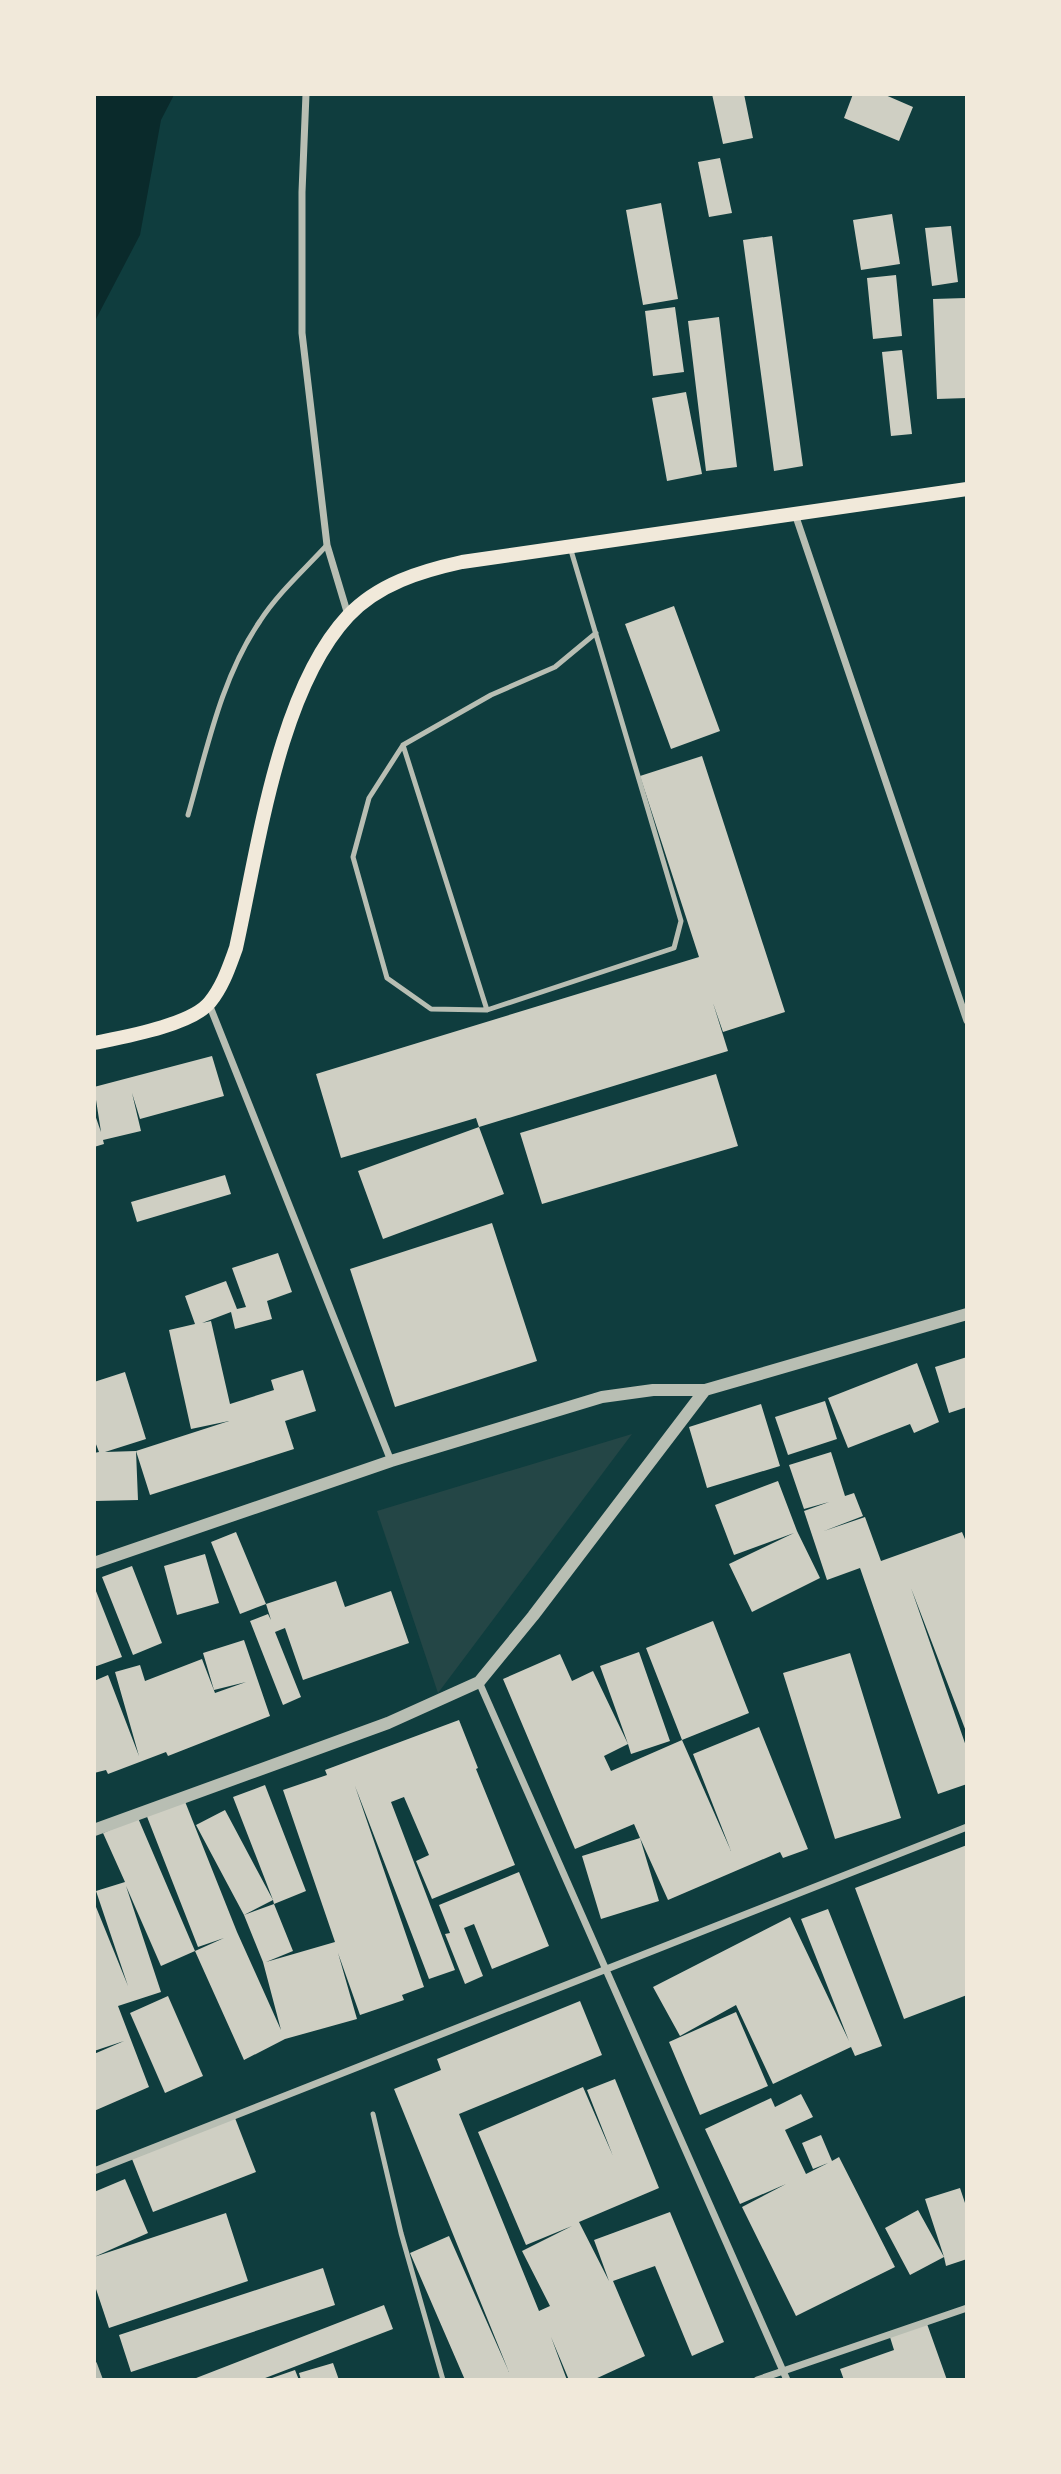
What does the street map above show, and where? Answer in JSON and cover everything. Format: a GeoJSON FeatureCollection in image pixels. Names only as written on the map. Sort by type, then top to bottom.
{"type":"FeatureCollection","features":[{"type":"Feature","properties":{"kind":"main road"},"geometry":{"type":"LineString","coordinates":[[94,1043],[172,1024],[209,1004],[225,977],[236,948],[279,757],[301,695],[322,652],[348,616],[384,588],[424,571],[967,489]]}},
{"type":"Feature","properties":{"kind":"street"},"geometry":{"type":"LineString","coordinates":[[306,94],[302,192],[302,333],[327,545],[348,616]]}},
{"type":"Feature","properties":{"kind":"street"},"geometry":{"type":"LineString","coordinates":[[794,514],[967,1021]]}},
{"type":"Feature","properties":{"kind":"street"},"geometry":{"type":"LineString","coordinates":[[209,1004],[391,1461]]}},
{"type":"Feature","properties":{"kind":"street"},"geometry":{"type":"LineString","coordinates":[[94,1563],[391,1461],[602,1397],[653,1390],[705,1390],[967,1314]]}},
{"type":"Feature","properties":{"kind":"street"},"geometry":{"type":"LineString","coordinates":[[94,1830],[388,1723],[479,1682],[533,1616],[705,1390]]}},
{"type":"Feature","properties":{"kind":"street"},"geometry":{"type":"LineString","coordinates":[[479,1682],[787,2379]]}},
{"type":"Feature","properties":{"kind":"street"},"geometry":{"type":"LineString","coordinates":[[94,2171],[967,1827]]}},
{"type":"Feature","properties":{"kind":"street"},"geometry":{"type":"LineString","coordinates":[[757,2379],[967,2308]]}},
{"type":"Feature","properties":{"kind":"street"},"geometry":{"type":"LineString","coordinates":[[94,2364],[100,2379]]}},
{"type":"Feature","properties":{"kind":"lane"},"geometry":{"type":"LineString","coordinates":[[188,815],[220,701],[238,661],[260,620],[327,545]]}},
{"type":"Feature","properties":{"kind":"lane"},"geometry":{"type":"LineString","coordinates":[[570,547],[596,633],[681,921],[674,948],[487,1010],[431,1009],[387,978],[353,857],[369,798],[403,745],[491,695],[555,667],[596,633]]}},
{"type":"Feature","properties":{"kind":"lane"},"geometry":{"type":"LineString","coordinates":[[403,745],[487,1010]]}},
{"type":"Feature","properties":{"kind":"lane"},"geometry":{"type":"LineString","coordinates":[[373,2114],[401,2233],[443,2379]]}},
{"type":"Feature","properties":{"kind":"shaded area"},"geometry":{"type":"Polygon","coordinates":[[[95,94],[174,95],[161,120],[140,235],[95,321],[95,94]]]}},
{"type":"Feature","properties":{"kind":"shaded area"},"geometry":{"type":"Polygon","coordinates":[[[632,1434],[438,1693],[377,1511],[632,1434]]]}},
{"type":"Feature","properties":{"kind":"building"},"geometry":{"type":"Polygon","coordinates":[[[712,94],[744,94],[753,138],[723,144],[712,94]]]}},
{"type":"Feature","properties":{"kind":"building"},"geometry":{"type":"Polygon","coordinates":[[[853,94],[883,94],[913,107],[899,141],[844,118],[853,94]]]}},
{"type":"Feature","properties":{"kind":"building"},"geometry":{"type":"Polygon","coordinates":[[[720,158],[732,213],[709,217],[698,162],[720,158]]]}},
{"type":"Feature","properties":{"kind":"building"},"geometry":{"type":"Polygon","coordinates":[[[661,203],[678,299],[643,305],[626,210],[661,203]]]}},
{"type":"Feature","properties":{"kind":"building"},"geometry":{"type":"Polygon","coordinates":[[[892,214],[900,264],[861,270],[853,220],[892,214]]]}},
{"type":"Feature","properties":{"kind":"building"},"geometry":{"type":"Polygon","coordinates":[[[951,226],[958,282],[932,286],[925,228],[951,226]]]}},
{"type":"Feature","properties":{"kind":"building"},"geometry":{"type":"Polygon","coordinates":[[[772,236],[803,466],[774,471],[743,240],[772,236]]]}},
{"type":"Feature","properties":{"kind":"building"},"geometry":{"type":"Polygon","coordinates":[[[896,275],[902,336],[873,339],[867,278],[896,275]]]}},
{"type":"Feature","properties":{"kind":"building"},"geometry":{"type":"Polygon","coordinates":[[[966,298],[967,398],[937,399],[933,299],[966,298]]]}},
{"type":"Feature","properties":{"kind":"building"},"geometry":{"type":"Polygon","coordinates":[[[675,307],[684,372],[653,376],[645,311],[675,307]]]}},
{"type":"Feature","properties":{"kind":"building"},"geometry":{"type":"Polygon","coordinates":[[[719,317],[737,467],[706,471],[688,321],[719,317]]]}},
{"type":"Feature","properties":{"kind":"building"},"geometry":{"type":"Polygon","coordinates":[[[902,350],[912,434],[891,436],[882,352],[902,350]]]}},
{"type":"Feature","properties":{"kind":"building"},"geometry":{"type":"Polygon","coordinates":[[[686,392],[702,474],[667,481],[652,398],[686,392]]]}},
{"type":"Feature","properties":{"kind":"building"},"geometry":{"type":"Polygon","coordinates":[[[674,606],[720,731],[671,749],[625,624],[674,606]]]}},
{"type":"Feature","properties":{"kind":"building"},"geometry":{"type":"Polygon","coordinates":[[[702,756],[785,1012],[723,1032],[713,1003],[728,1051],[479,1127],[476,1118],[341,1158],[316,1074],[699,957],[640,776],[702,756]]]}},
{"type":"Feature","properties":{"kind":"building"},"geometry":{"type":"Polygon","coordinates":[[[212,1056],[224,1096],[140,1119],[132,1093],[141,1131],[103,1140],[104,1144],[94,1147],[94,1112],[101,1132],[94,1087],[212,1056]]]}},
{"type":"Feature","properties":{"kind":"building"},"geometry":{"type":"Polygon","coordinates":[[[716,1074],[738,1146],[542,1204],[520,1133],[716,1074]]]}},
{"type":"Feature","properties":{"kind":"building"},"geometry":{"type":"Polygon","coordinates":[[[479,1127],[504,1194],[383,1239],[358,1171],[479,1127]]]}},
{"type":"Feature","properties":{"kind":"building"},"geometry":{"type":"Polygon","coordinates":[[[225,1175],[231,1194],[137,1222],[131,1202],[225,1175]]]}},
{"type":"Feature","properties":{"kind":"building"},"geometry":{"type":"Polygon","coordinates":[[[492,1223],[537,1361],[395,1407],[350,1269],[492,1223]]]}},
{"type":"Feature","properties":{"kind":"building"},"geometry":{"type":"Polygon","coordinates":[[[278,1253],[292,1292],[267,1301],[272,1319],[235,1329],[231,1312],[202,1323],[211,1321],[230,1404],[274,1390],[271,1380],[303,1370],[316,1411],[285,1421],[294,1449],[150,1495],[136,1451],[229,1421],[191,1429],[169,1330],[195,1324],[185,1296],[226,1281],[237,1309],[246,1307],[232,1268],[278,1253]]]}},
{"type":"Feature","properties":{"kind":"building"},"geometry":{"type":"Polygon","coordinates":[[[967,1357],[967,1407],[949,1413],[935,1367],[967,1357]]]}},
{"type":"Feature","properties":{"kind":"building"},"geometry":{"type":"Polygon","coordinates":[[[917,1363],[939,1422],[914,1433],[910,1424],[848,1448],[828,1398],[917,1363]]]}},
{"type":"Feature","properties":{"kind":"building"},"geometry":{"type":"Polygon","coordinates":[[[125,1372],[146,1439],[105,1452],[136,1451],[138,1500],[94,1501],[94,1453],[99,1452],[94,1439],[94,1382],[125,1372]]]}},
{"type":"Feature","properties":{"kind":"building"},"geometry":{"type":"Polygon","coordinates":[[[825,1401],[837,1439],[788,1455],[775,1417],[825,1401]]]}},
{"type":"Feature","properties":{"kind":"building"},"geometry":{"type":"Polygon","coordinates":[[[761,1404],[780,1466],[707,1488],[689,1427],[761,1404]]]}},
{"type":"Feature","properties":{"kind":"building"},"geometry":{"type":"Polygon","coordinates":[[[831,1452],[845,1496],[854,1493],[863,1516],[824,1531],[865,1517],[881,1561],[962,1532],[967,1544],[967,1734],[911,1588],[967,1749],[967,1784],[938,1794],[860,1568],[827,1580],[804,1511],[829,1502],[804,1509],[789,1465],[831,1452]]]}},
{"type":"Feature","properties":{"kind":"building"},"geometry":{"type":"Polygon","coordinates":[[[778,1481],[797,1531],[820,1578],[752,1612],[729,1564],[794,1533],[734,1555],[715,1505],[778,1481]]]}},
{"type":"Feature","properties":{"kind":"building"},"geometry":{"type":"Polygon","coordinates":[[[236,1532],[266,1604],[240,1614],[211,1542],[236,1532]]]}},
{"type":"Feature","properties":{"kind":"building"},"geometry":{"type":"Polygon","coordinates":[[[205,1554],[219,1603],[177,1615],[164,1566],[205,1554]]]}},
{"type":"Feature","properties":{"kind":"building"},"geometry":{"type":"Polygon","coordinates":[[[132,1566],[162,1643],[133,1655],[102,1577],[132,1566]]]}},
{"type":"Feature","properties":{"kind":"building"},"geometry":{"type":"Polygon","coordinates":[[[336,1581],[345,1607],[391,1591],[409,1643],[303,1680],[285,1628],[275,1632],[301,1697],[283,1705],[250,1621],[268,1614],[271,1620],[266,1604],[336,1581]]]}},
{"type":"Feature","properties":{"kind":"building"},"geometry":{"type":"Polygon","coordinates":[[[94,1586],[122,1657],[94,1667],[94,1586]]]}},
{"type":"Feature","properties":{"kind":"building"},"geometry":{"type":"Polygon","coordinates":[[[713,1621],[749,1713],[682,1740],[646,1648],[713,1621]]]}},
{"type":"Feature","properties":{"kind":"building"},"geometry":{"type":"Polygon","coordinates":[[[244,1640],[270,1716],[168,1756],[166,1752],[108,1774],[106,1770],[94,1773],[94,1681],[108,1675],[139,1756],[115,1672],[140,1665],[145,1681],[202,1659],[215,1693],[246,1682],[214,1690],[203,1653],[244,1640]]]}},
{"type":"Feature","properties":{"kind":"building"},"geometry":{"type":"Polygon","coordinates":[[[639,1652],[670,1741],[631,1754],[600,1666],[639,1652]]]}},
{"type":"Feature","properties":{"kind":"building"},"geometry":{"type":"Polygon","coordinates":[[[850,1653],[901,1818],[835,1839],[783,1673],[850,1653]]]}},
{"type":"Feature","properties":{"kind":"building"},"geometry":{"type":"Polygon","coordinates":[[[560,1654],[572,1681],[593,1671],[628,1744],[604,1756],[611,1771],[682,1740],[731,1851],[693,1754],[759,1727],[808,1849],[783,1858],[780,1852],[668,1900],[634,1824],[575,1849],[503,1679],[560,1654]]]}},
{"type":"Feature","properties":{"kind":"building"},"geometry":{"type":"Polygon","coordinates":[[[459,1720],[515,1865],[432,1899],[416,1861],[429,1855],[404,1797],[391,1802],[455,1970],[429,1979],[355,1786],[424,1987],[402,1995],[404,2000],[360,2015],[338,1953],[357,2019],[285,2039],[244,2060],[195,1951],[224,1938],[198,1947],[144,1809],[182,1794],[237,1932],[281,2030],[263,1962],[244,1915],[274,1904],[293,1951],[266,1962],[335,1942],[283,1790],[327,1775],[325,1770],[459,1720]]]}},
{"type":"Feature","properties":{"kind":"building"},"geometry":{"type":"Polygon","coordinates":[[[265,1785],[306,1891],[274,1904],[233,1797],[265,1785]]]}},
{"type":"Feature","properties":{"kind":"building"},"geometry":{"type":"Polygon","coordinates":[[[225,1810],[273,1900],[244,1915],[196,1825],[225,1810]]]}},
{"type":"Feature","properties":{"kind":"building"},"geometry":{"type":"Polygon","coordinates":[[[138,1818],[195,1951],[161,1966],[126,1886],[161,1992],[118,2006],[149,2087],[94,2111],[94,2054],[124,2041],[94,2051],[94,1902],[128,1986],[96,1891],[125,1882],[103,1833],[138,1818]]]}},
{"type":"Feature","properties":{"kind":"building"},"geometry":{"type":"Polygon","coordinates":[[[640,1838],[659,1901],[601,1919],[582,1856],[640,1838]]]}},
{"type":"Feature","properties":{"kind":"building"},"geometry":{"type":"Polygon","coordinates":[[[967,1845],[967,1995],[904,2019],[855,1888],[967,1845]]]}},
{"type":"Feature","properties":{"kind":"building"},"geometry":{"type":"Polygon","coordinates":[[[519,1872],[549,1946],[492,1969],[474,1924],[464,1928],[483,1976],[465,1984],[445,1934],[450,1933],[439,1905],[519,1872]]]}},
{"type":"Feature","properties":{"kind":"building"},"geometry":{"type":"Polygon","coordinates":[[[828,1909],[882,2046],[855,2056],[851,2047],[773,2084],[736,2005],[680,2036],[653,1987],[790,1917],[849,2041],[801,1919],[828,1909]]]}},
{"type":"Feature","properties":{"kind":"building"},"geometry":{"type":"Polygon","coordinates":[[[168,1996],[203,2076],[165,2093],[130,2013],[168,1996]]]}},
{"type":"Feature","properties":{"kind":"building"},"geometry":{"type":"Polygon","coordinates":[[[580,2001],[602,2055],[459,2114],[539,2311],[550,2306],[522,2251],[572,2226],[526,2245],[478,2132],[583,2087],[613,2156],[587,2090],[615,2079],[659,2188],[579,2222],[609,2281],[594,2240],[670,2212],[724,2342],[692,2356],[655,2266],[613,2281],[645,2356],[593,2380],[569,2380],[551,2337],[567,2380],[465,2380],[410,2253],[449,2236],[509,2372],[394,2089],[441,2070],[437,2059],[580,2001]]]}},
{"type":"Feature","properties":{"kind":"building"},"geometry":{"type":"Polygon","coordinates":[[[736,2012],[768,2086],[700,2115],[669,2042],[736,2012]]]}},
{"type":"Feature","properties":{"kind":"building"},"geometry":{"type":"Polygon","coordinates":[[[801,2094],[813,2117],[785,2130],[806,2174],[828,2163],[813,2169],[802,2143],[821,2135],[832,2161],[839,2157],[895,2267],[796,2316],[742,2207],[786,2184],[740,2204],[705,2129],[771,2098],[775,2107],[801,2094]]]}},
{"type":"Feature","properties":{"kind":"building"},"geometry":{"type":"Polygon","coordinates":[[[235,2118],[256,2172],[153,2212],[132,2159],[235,2118]]]}},
{"type":"Feature","properties":{"kind":"building"},"geometry":{"type":"Polygon","coordinates":[[[125,2179],[148,2233],[94,2257],[94,2192],[125,2179]]]}},
{"type":"Feature","properties":{"kind":"building"},"geometry":{"type":"Polygon","coordinates":[[[960,2188],[967,2209],[967,2259],[946,2266],[925,2199],[960,2188]]]}},
{"type":"Feature","properties":{"kind":"building"},"geometry":{"type":"Polygon","coordinates":[[[918,2210],[944,2257],[910,2275],[885,2228],[918,2210]]]}},
{"type":"Feature","properties":{"kind":"building"},"geometry":{"type":"Polygon","coordinates":[[[226,2213],[248,2281],[109,2328],[94,2283],[94,2257],[226,2213]]]}},
{"type":"Feature","properties":{"kind":"building"},"geometry":{"type":"Polygon","coordinates":[[[323,2268],[335,2305],[131,2372],[119,2335],[323,2268]]]}},
{"type":"Feature","properties":{"kind":"building"},"geometry":{"type":"Polygon","coordinates":[[[384,2305],[393,2329],[260,2380],[191,2380],[384,2305]]]}},
{"type":"Feature","properties":{"kind":"building"},"geometry":{"type":"Polygon","coordinates":[[[926,2321],[947,2380],[844,2380],[840,2369],[894,2350],[889,2334],[926,2321]]]}},
{"type":"Feature","properties":{"kind":"building"},"geometry":{"type":"Polygon","coordinates":[[[333,2363],[339,2380],[301,2380],[299,2373],[333,2363]]]}},
{"type":"Feature","properties":{"kind":"building"},"geometry":{"type":"Polygon","coordinates":[[[295,2370],[299,2380],[269,2380],[269,2379],[295,2370]]]}}]}
